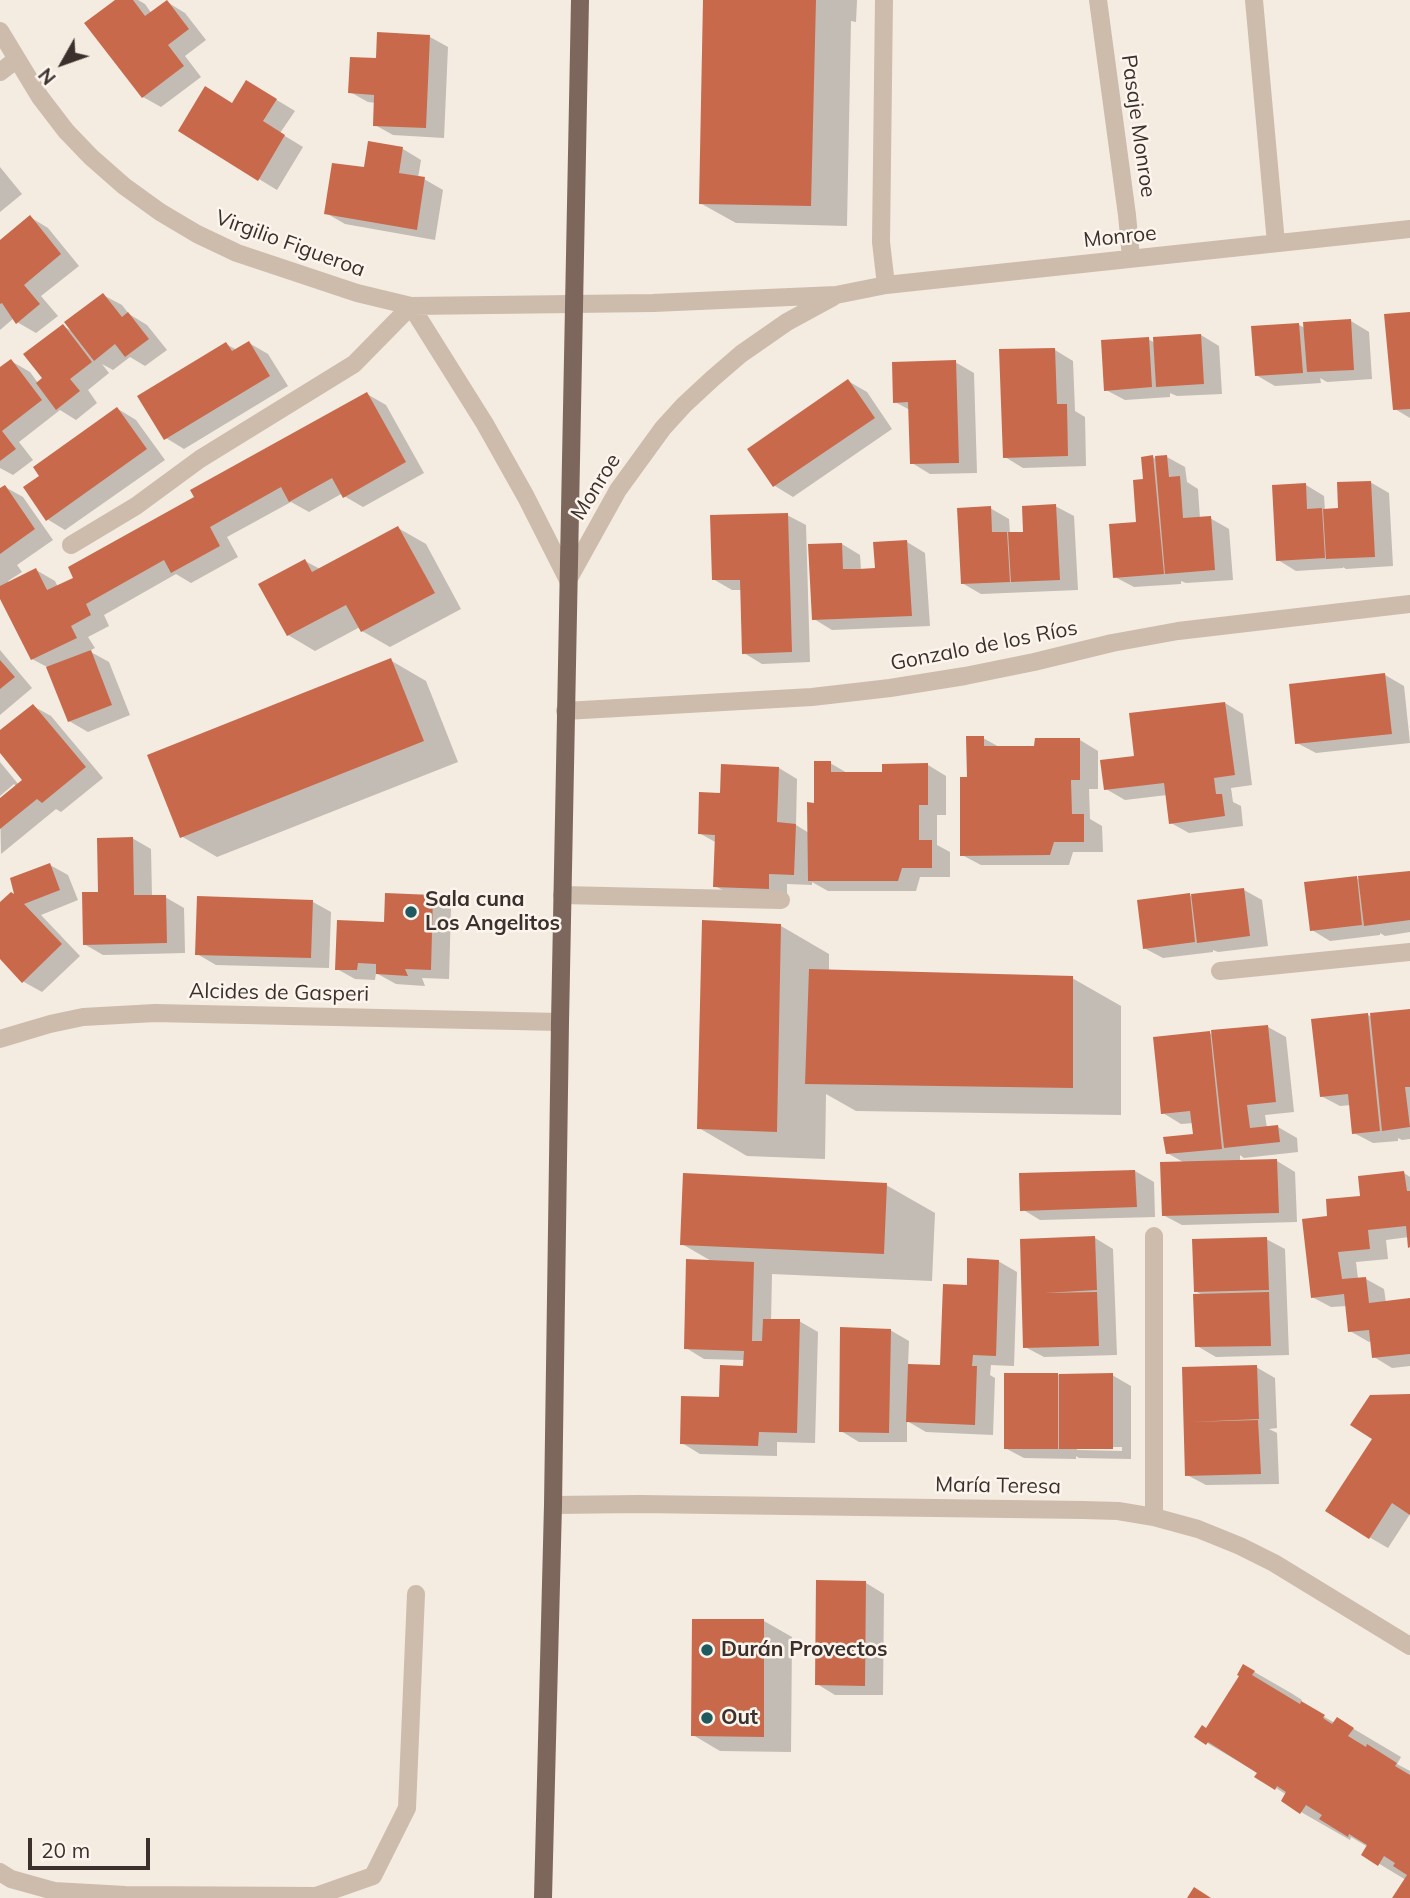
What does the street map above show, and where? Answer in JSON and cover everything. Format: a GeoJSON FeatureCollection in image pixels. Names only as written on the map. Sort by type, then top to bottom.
{"type":"FeatureCollection","features":[{"type":"Feature","properties":{"kind":"main road"},"geometry":{"type":"LineString","coordinates":[[543,1898],[553,1505],[559,1022],[580,0]]}},
{"type":"Feature","properties":{"kind":"street"},"geometry":{"type":"LineString","coordinates":[[884,0],[881,242],[886,285]]}},
{"type":"Feature","properties":{"kind":"street","name":"Pasaje Monroe"},"geometry":{"type":"LineString","coordinates":[[1098,0],[1131,258]]}},
{"type":"Feature","properties":{"kind":"street"},"geometry":{"type":"LineString","coordinates":[[1254,0],[1276,243]]}},
{"type":"Feature","properties":{"kind":"street","name":"Virgilio Figueroa"},"geometry":{"type":"LineString","coordinates":[[0,31],[40,97],[66,131],[91,157],[115,179],[160,212],[197,234],[237,253],[357,293],[411,306],[573,305]]}},
{"type":"Feature","properties":{"kind":"street"},"geometry":{"type":"LineString","coordinates":[[0,72],[17,60]]}},
{"type":"Feature","properties":{"kind":"street","name":"Monroe"},"geometry":{"type":"LineString","coordinates":[[573,305],[836,295],[886,285],[1410,229]]}},
{"type":"Feature","properties":{"kind":"street","name":"Monroe"},"geometry":{"type":"LineString","coordinates":[[568,580],[618,490],[663,428],[684,405],[741,354],[788,322],[836,295]]}},
{"type":"Feature","properties":{"kind":"street"},"geometry":{"type":"LineString","coordinates":[[71,545],[136,506],[200,459],[354,364],[411,306],[485,424],[568,580]]}},
{"type":"Feature","properties":{"kind":"street","name":"Gonzalo de los Ríos"},"geometry":{"type":"LineString","coordinates":[[565,711],[812,697],[890,688],[965,676],[1178,631],[1410,604]]}},
{"type":"Feature","properties":{"kind":"street"},"geometry":{"type":"LineString","coordinates":[[562,895],[781,900]]}},
{"type":"Feature","properties":{"kind":"street"},"geometry":{"type":"LineString","coordinates":[[1220,971],[1410,952]]}},
{"type":"Feature","properties":{"kind":"street","name":"Alcides de Gasperi"},"geometry":{"type":"LineString","coordinates":[[0,1039],[83,1017],[155,1013],[559,1022]]}},
{"type":"Feature","properties":{"kind":"street"},"geometry":{"type":"LineString","coordinates":[[1154,1236],[1154,1517]]}},
{"type":"Feature","properties":{"kind":"street","name":"María Teresa"},"geometry":{"type":"LineString","coordinates":[[553,1505],[1118,1511],[1198,1529],[1240,1546],[1274,1563],[1410,1646]]}},
{"type":"Feature","properties":{"kind":"street"},"geometry":{"type":"LineString","coordinates":[[0,1872],[11,1879],[54,1891],[125,1895],[316,1896],[373,1876],[407,1808],[416,1594]]}},
{"type":"Feature","properties":{"kind":"building"},"geometry":{"type":"Polygon","coordinates":[[[115,0],[133,0],[145,16],[167,0],[189,29],[168,45],[184,66],[142,98],[84,23],[115,0]]]}},
{"type":"Feature","properties":{"kind":"building"},"geometry":{"type":"Polygon","coordinates":[[[703,0],[816,0],[811,206],[699,204],[703,0]]]}},
{"type":"Feature","properties":{"kind":"building"},"geometry":{"type":"Polygon","coordinates":[[[377,32],[430,35],[426,128],[373,126],[374,95],[348,93],[350,57],[376,58],[377,32]]]}},
{"type":"Feature","properties":{"kind":"building"},"geometry":{"type":"Polygon","coordinates":[[[246,80],[277,99],[263,121],[285,135],[258,181],[178,131],[205,86],[232,103],[246,80]]]}},
{"type":"Feature","properties":{"kind":"building"},"geometry":{"type":"Polygon","coordinates":[[[368,141],[403,147],[399,173],[425,177],[417,230],[324,214],[332,163],[364,167],[368,141]]]}},
{"type":"Feature","properties":{"kind":"building"},"geometry":{"type":"Polygon","coordinates":[[[30,215],[61,254],[24,285],[40,304],[16,324],[2,303],[0,304],[0,240],[30,215]]]}},
{"type":"Feature","properties":{"kind":"building"},"geometry":{"type":"Polygon","coordinates":[[[103,293],[122,317],[128,312],[149,339],[125,357],[115,344],[94,361],[64,322],[103,293]]]}},
{"type":"Feature","properties":{"kind":"building"},"geometry":{"type":"Polygon","coordinates":[[[1410,312],[1410,409],[1393,410],[1384,314],[1410,312]]]}},
{"type":"Feature","properties":{"kind":"building"},"geometry":{"type":"Polygon","coordinates":[[[1351,319],[1354,370],[1307,372],[1303,322],[1351,319]]]}},
{"type":"Feature","properties":{"kind":"building"},"geometry":{"type":"Polygon","coordinates":[[[1299,323],[1303,373],[1255,376],[1251,326],[1299,323]]]}},
{"type":"Feature","properties":{"kind":"building"},"geometry":{"type":"Polygon","coordinates":[[[63,324],[92,362],[70,379],[80,391],[56,410],[36,383],[42,378],[23,354],[63,324]]]}},
{"type":"Feature","properties":{"kind":"building"},"geometry":{"type":"Polygon","coordinates":[[[1201,334],[1204,384],[1156,387],[1153,337],[1201,334]]]}},
{"type":"Feature","properties":{"kind":"building"},"geometry":{"type":"Polygon","coordinates":[[[1149,337],[1152,387],[1104,391],[1101,340],[1149,337]]]}},
{"type":"Feature","properties":{"kind":"building"},"geometry":{"type":"Polygon","coordinates":[[[249,341],[270,376],[164,440],[137,396],[226,342],[232,351],[249,341]]]}},
{"type":"Feature","properties":{"kind":"building"},"geometry":{"type":"Polygon","coordinates":[[[1055,348],[1057,404],[1067,404],[1068,456],[1003,458],[999,349],[1055,348]]]}},
{"type":"Feature","properties":{"kind":"building"},"geometry":{"type":"Polygon","coordinates":[[[11,359],[42,400],[2,431],[16,449],[0,461],[0,367],[11,359]]]}},
{"type":"Feature","properties":{"kind":"building"},"geometry":{"type":"Polygon","coordinates":[[[956,360],[959,463],[910,464],[908,402],[893,403],[892,362],[956,360]]]}},
{"type":"Feature","properties":{"kind":"building"},"geometry":{"type":"Polygon","coordinates":[[[848,379],[875,418],[773,487],[747,449],[848,379]]]}},
{"type":"Feature","properties":{"kind":"building"},"geometry":{"type":"Polygon","coordinates":[[[367,392],[406,462],[343,498],[332,478],[289,502],[281,487],[210,527],[220,546],[171,573],[164,560],[86,604],[91,615],[71,626],[77,638],[31,660],[0,599],[0,586],[36,568],[47,590],[73,578],[68,567],[194,497],[190,490],[367,392]]]}},
{"type":"Feature","properties":{"kind":"building"},"geometry":{"type":"Polygon","coordinates":[[[117,407],[147,449],[46,521],[23,487],[39,476],[33,467],[117,407]]]}},
{"type":"Feature","properties":{"kind":"building"},"geometry":{"type":"Polygon","coordinates":[[[1153,455],[1164,574],[1113,578],[1109,524],[1136,522],[1133,480],[1143,479],[1141,457],[1153,455]]]}},
{"type":"Feature","properties":{"kind":"building"},"geometry":{"type":"Polygon","coordinates":[[[1167,455],[1169,477],[1180,476],[1183,518],[1211,516],[1215,570],[1165,574],[1155,456],[1167,455]]]}},
{"type":"Feature","properties":{"kind":"building"},"geometry":{"type":"Polygon","coordinates":[[[1371,481],[1375,557],[1326,559],[1323,509],[1338,508],[1337,482],[1371,481]]]}},
{"type":"Feature","properties":{"kind":"building"},"geometry":{"type":"Polygon","coordinates":[[[1306,483],[1307,509],[1322,508],[1325,558],[1276,561],[1272,485],[1306,483]]]}},
{"type":"Feature","properties":{"kind":"building"},"geometry":{"type":"Polygon","coordinates":[[[5,485],[35,529],[0,554],[0,488],[5,485]]]}},
{"type":"Feature","properties":{"kind":"building"},"geometry":{"type":"Polygon","coordinates":[[[1056,504],[1060,580],[1011,582],[1008,532],[1023,532],[1022,506],[1056,504]]]}},
{"type":"Feature","properties":{"kind":"building"},"geometry":{"type":"Polygon","coordinates":[[[991,506],[992,532],[1007,532],[1010,582],[961,584],[957,508],[991,506]]]}},
{"type":"Feature","properties":{"kind":"building"},"geometry":{"type":"Polygon","coordinates":[[[788,513],[792,652],[742,654],[740,580],[712,580],[710,515],[788,513]]]}},
{"type":"Feature","properties":{"kind":"building"},"geometry":{"type":"Polygon","coordinates":[[[398,526],[435,593],[361,632],[346,605],[287,636],[258,584],[305,559],[312,572],[398,526]]]}},
{"type":"Feature","properties":{"kind":"building"},"geometry":{"type":"Polygon","coordinates":[[[907,540],[912,616],[812,620],[808,544],[842,543],[843,569],[859,569],[875,568],[873,542],[907,540]]]}},
{"type":"Feature","properties":{"kind":"building"},"geometry":{"type":"Polygon","coordinates":[[[91,650],[112,705],[68,722],[46,667],[91,650]]]}},
{"type":"Feature","properties":{"kind":"building"},"geometry":{"type":"Polygon","coordinates":[[[391,658],[424,741],[180,838],[147,755],[391,658]]]}},
{"type":"Feature","properties":{"kind":"building"},"geometry":{"type":"Polygon","coordinates":[[[0,660],[15,677],[0,689],[0,660]]]}},
{"type":"Feature","properties":{"kind":"building"},"geometry":{"type":"Polygon","coordinates":[[[1385,673],[1392,734],[1295,744],[1289,684],[1385,673]]]}},
{"type":"Feature","properties":{"kind":"building"},"geometry":{"type":"Polygon","coordinates":[[[1225,702],[1235,775],[1214,778],[1216,794],[1222,794],[1225,816],[1169,824],[1164,783],[1104,790],[1100,760],[1134,756],[1129,713],[1225,702]]]}},
{"type":"Feature","properties":{"kind":"building"},"geometry":{"type":"Polygon","coordinates":[[[33,704],[86,767],[42,803],[37,799],[0,829],[0,798],[22,780],[0,753],[0,730],[33,704]]]}},
{"type":"Feature","properties":{"kind":"building"},"geometry":{"type":"Polygon","coordinates":[[[966,736],[984,736],[984,746],[1034,746],[1035,738],[1080,738],[1080,780],[1071,780],[1072,814],[1084,814],[1084,842],[1054,842],[1050,855],[960,856],[960,777],[967,777],[966,736]]]}},
{"type":"Feature","properties":{"kind":"building"},"geometry":{"type":"Polygon","coordinates":[[[814,761],[831,761],[831,772],[882,772],[882,764],[928,763],[928,805],[919,805],[919,840],[932,840],[932,868],[902,868],[898,881],[808,881],[807,802],[814,803],[814,761]]]}},
{"type":"Feature","properties":{"kind":"building"},"geometry":{"type":"Polygon","coordinates":[[[721,764],[779,767],[777,822],[796,824],[794,875],[769,874],[769,889],[713,887],[715,835],[698,834],[699,792],[720,793],[721,764]]]}},
{"type":"Feature","properties":{"kind":"building"},"geometry":{"type":"Polygon","coordinates":[[[133,837],[134,895],[166,895],[167,943],[83,945],[82,892],[98,892],[97,838],[133,837]]]}},
{"type":"Feature","properties":{"kind":"building"},"geometry":{"type":"Polygon","coordinates":[[[50,863],[60,890],[24,904],[62,944],[22,983],[0,959],[0,902],[11,892],[14,894],[10,878],[50,863]]]}},
{"type":"Feature","properties":{"kind":"building"},"geometry":{"type":"Polygon","coordinates":[[[1410,871],[1410,920],[1364,926],[1358,876],[1410,871]]]}},
{"type":"Feature","properties":{"kind":"building"},"geometry":{"type":"Polygon","coordinates":[[[1357,876],[1362,925],[1310,931],[1304,882],[1357,876]]]}},
{"type":"Feature","properties":{"kind":"building"},"geometry":{"type":"Polygon","coordinates":[[[1244,888],[1250,936],[1197,943],[1191,894],[1244,888]]]}},
{"type":"Feature","properties":{"kind":"building"},"geometry":{"type":"Polygon","coordinates":[[[385,893],[433,895],[431,970],[405,969],[408,976],[376,974],[376,964],[358,963],[357,970],[335,970],[337,920],[384,922],[385,893]]]}},
{"type":"Feature","properties":{"kind":"building"},"geometry":{"type":"Polygon","coordinates":[[[1190,893],[1195,942],[1143,949],[1137,900],[1190,893]]]}},
{"type":"Feature","properties":{"kind":"building"},"geometry":{"type":"Polygon","coordinates":[[[197,896],[313,900],[311,958],[195,955],[197,896]]]}},
{"type":"Feature","properties":{"kind":"building"},"geometry":{"type":"Polygon","coordinates":[[[702,920],[781,924],[777,1132],[697,1129],[702,920]]]}},
{"type":"Feature","properties":{"kind":"building"},"geometry":{"type":"Polygon","coordinates":[[[809,969],[1073,976],[1073,1088],[805,1084],[809,969]]]}},
{"type":"Feature","properties":{"kind":"building"},"geometry":{"type":"Polygon","coordinates":[[[1410,1009],[1410,1087],[1405,1087],[1410,1127],[1382,1131],[1370,1013],[1410,1009]]]}},
{"type":"Feature","properties":{"kind":"building"},"geometry":{"type":"Polygon","coordinates":[[[1368,1013],[1380,1131],[1352,1134],[1348,1094],[1320,1097],[1311,1019],[1368,1013]]]}},
{"type":"Feature","properties":{"kind":"building"},"geometry":{"type":"Polygon","coordinates":[[[1268,1025],[1276,1102],[1247,1105],[1250,1128],[1278,1125],[1280,1142],[1224,1148],[1211,1030],[1268,1025]]]}},
{"type":"Feature","properties":{"kind":"building"},"geometry":{"type":"Polygon","coordinates":[[[1210,1031],[1222,1149],[1166,1154],[1163,1137],[1193,1134],[1190,1111],[1161,1114],[1153,1037],[1210,1031]]]}},
{"type":"Feature","properties":{"kind":"building"},"geometry":{"type":"Polygon","coordinates":[[[1277,1159],[1279,1213],[1162,1216],[1160,1162],[1277,1159]]]}},
{"type":"Feature","properties":{"kind":"building"},"geometry":{"type":"Polygon","coordinates":[[[1135,1170],[1137,1207],[1020,1211],[1019,1173],[1135,1170]]]}},
{"type":"Feature","properties":{"kind":"building"},"geometry":{"type":"Polygon","coordinates":[[[1404,1171],[1407,1191],[1410,1191],[1410,1247],[1408,1248],[1406,1226],[1368,1230],[1370,1249],[1338,1252],[1342,1279],[1366,1277],[1369,1303],[1410,1298],[1410,1354],[1372,1358],[1369,1330],[1348,1332],[1344,1294],[1311,1298],[1302,1219],[1327,1216],[1326,1199],[1360,1196],[1358,1176],[1404,1171]]]}},
{"type":"Feature","properties":{"kind":"building"},"geometry":{"type":"Polygon","coordinates":[[[683,1173],[887,1183],[884,1254],[680,1245],[683,1173]]]}},
{"type":"Feature","properties":{"kind":"building"},"geometry":{"type":"Polygon","coordinates":[[[1095,1236],[1097,1290],[1044,1293],[1097,1292],[1099,1346],[1023,1348],[1020,1239],[1095,1236]]]}},
{"type":"Feature","properties":{"kind":"building"},"geometry":{"type":"Polygon","coordinates":[[[1267,1237],[1269,1290],[1194,1292],[1192,1239],[1267,1237]]]}},
{"type":"Feature","properties":{"kind":"building"},"geometry":{"type":"Polygon","coordinates":[[[967,1258],[999,1260],[996,1356],[973,1355],[972,1366],[977,1366],[975,1425],[906,1422],[908,1364],[940,1365],[943,1284],[967,1285],[967,1258]]]}},
{"type":"Feature","properties":{"kind":"building"},"geometry":{"type":"Polygon","coordinates":[[[686,1259],[754,1262],[752,1341],[762,1341],[763,1319],[800,1319],[797,1433],[759,1432],[758,1446],[680,1444],[681,1396],[719,1397],[720,1365],[743,1366],[744,1351],[684,1349],[686,1259]]]}},
{"type":"Feature","properties":{"kind":"building"},"geometry":{"type":"Polygon","coordinates":[[[1269,1292],[1271,1346],[1195,1347],[1193,1294],[1269,1292]]]}},
{"type":"Feature","properties":{"kind":"building"},"geometry":{"type":"Polygon","coordinates":[[[840,1327],[891,1329],[889,1433],[839,1432],[840,1327]]]}},
{"type":"Feature","properties":{"kind":"building"},"geometry":{"type":"Polygon","coordinates":[[[1257,1365],[1259,1419],[1191,1422],[1258,1420],[1261,1474],[1185,1476],[1182,1367],[1257,1365]]]}},
{"type":"Feature","properties":{"kind":"building"},"geometry":{"type":"Polygon","coordinates":[[[1004,1373],[1058,1373],[1058,1449],[1004,1449],[1004,1373]]]}},
{"type":"Feature","properties":{"kind":"building"},"geometry":{"type":"Polygon","coordinates":[[[1113,1373],[1113,1449],[1059,1449],[1059,1374],[1113,1373]]]}},
{"type":"Feature","properties":{"kind":"building"},"geometry":{"type":"Polygon","coordinates":[[[1410,1394],[1410,1515],[1392,1503],[1369,1539],[1325,1511],[1372,1439],[1350,1425],[1370,1395],[1410,1394]]]}},
{"type":"Feature","properties":{"kind":"building"},"geometry":{"type":"Polygon","coordinates":[[[816,1580],[866,1581],[865,1686],[815,1685],[816,1580]]]}},
{"type":"Feature","properties":{"kind":"building"},"geometry":{"type":"Polygon","coordinates":[[[692,1619],[764,1619],[764,1737],[691,1736],[692,1619]]]}},
{"type":"Feature","properties":{"kind":"building"},"geometry":{"type":"Polygon","coordinates":[[[1243,1664],[1255,1671],[1252,1675],[1300,1704],[1301,1701],[1325,1715],[1323,1718],[1332,1724],[1337,1717],[1354,1728],[1348,1736],[1366,1747],[1367,1744],[1397,1763],[1395,1766],[1410,1775],[1410,1898],[1392,1898],[1407,1875],[1393,1866],[1395,1863],[1384,1856],[1378,1866],[1361,1855],[1367,1845],[1319,1819],[1322,1815],[1306,1805],[1300,1814],[1281,1801],[1286,1792],[1277,1786],[1275,1790],[1254,1777],[1257,1773],[1208,1742],[1206,1745],[1194,1737],[1202,1725],[1206,1728],[1239,1676],[1237,1675],[1243,1664]]]}},
{"type":"Feature","properties":{"kind":"building"},"geometry":{"type":"Polygon","coordinates":[[[1194,1887],[1211,1898],[1187,1898],[1194,1887]]]}},
{"type":"Feature","properties":{"kind":"place","name":"Sala cuna Los Angelitos"},"geometry":{"type":"Point","coordinates":[411,912]}},
{"type":"Feature","properties":{"kind":"place","name":"Durán Provectos"},"geometry":{"type":"Point","coordinates":[707,1650]}},
{"type":"Feature","properties":{"kind":"place","name":"Out"},"geometry":{"type":"Point","coordinates":[707,1718]}}]}
